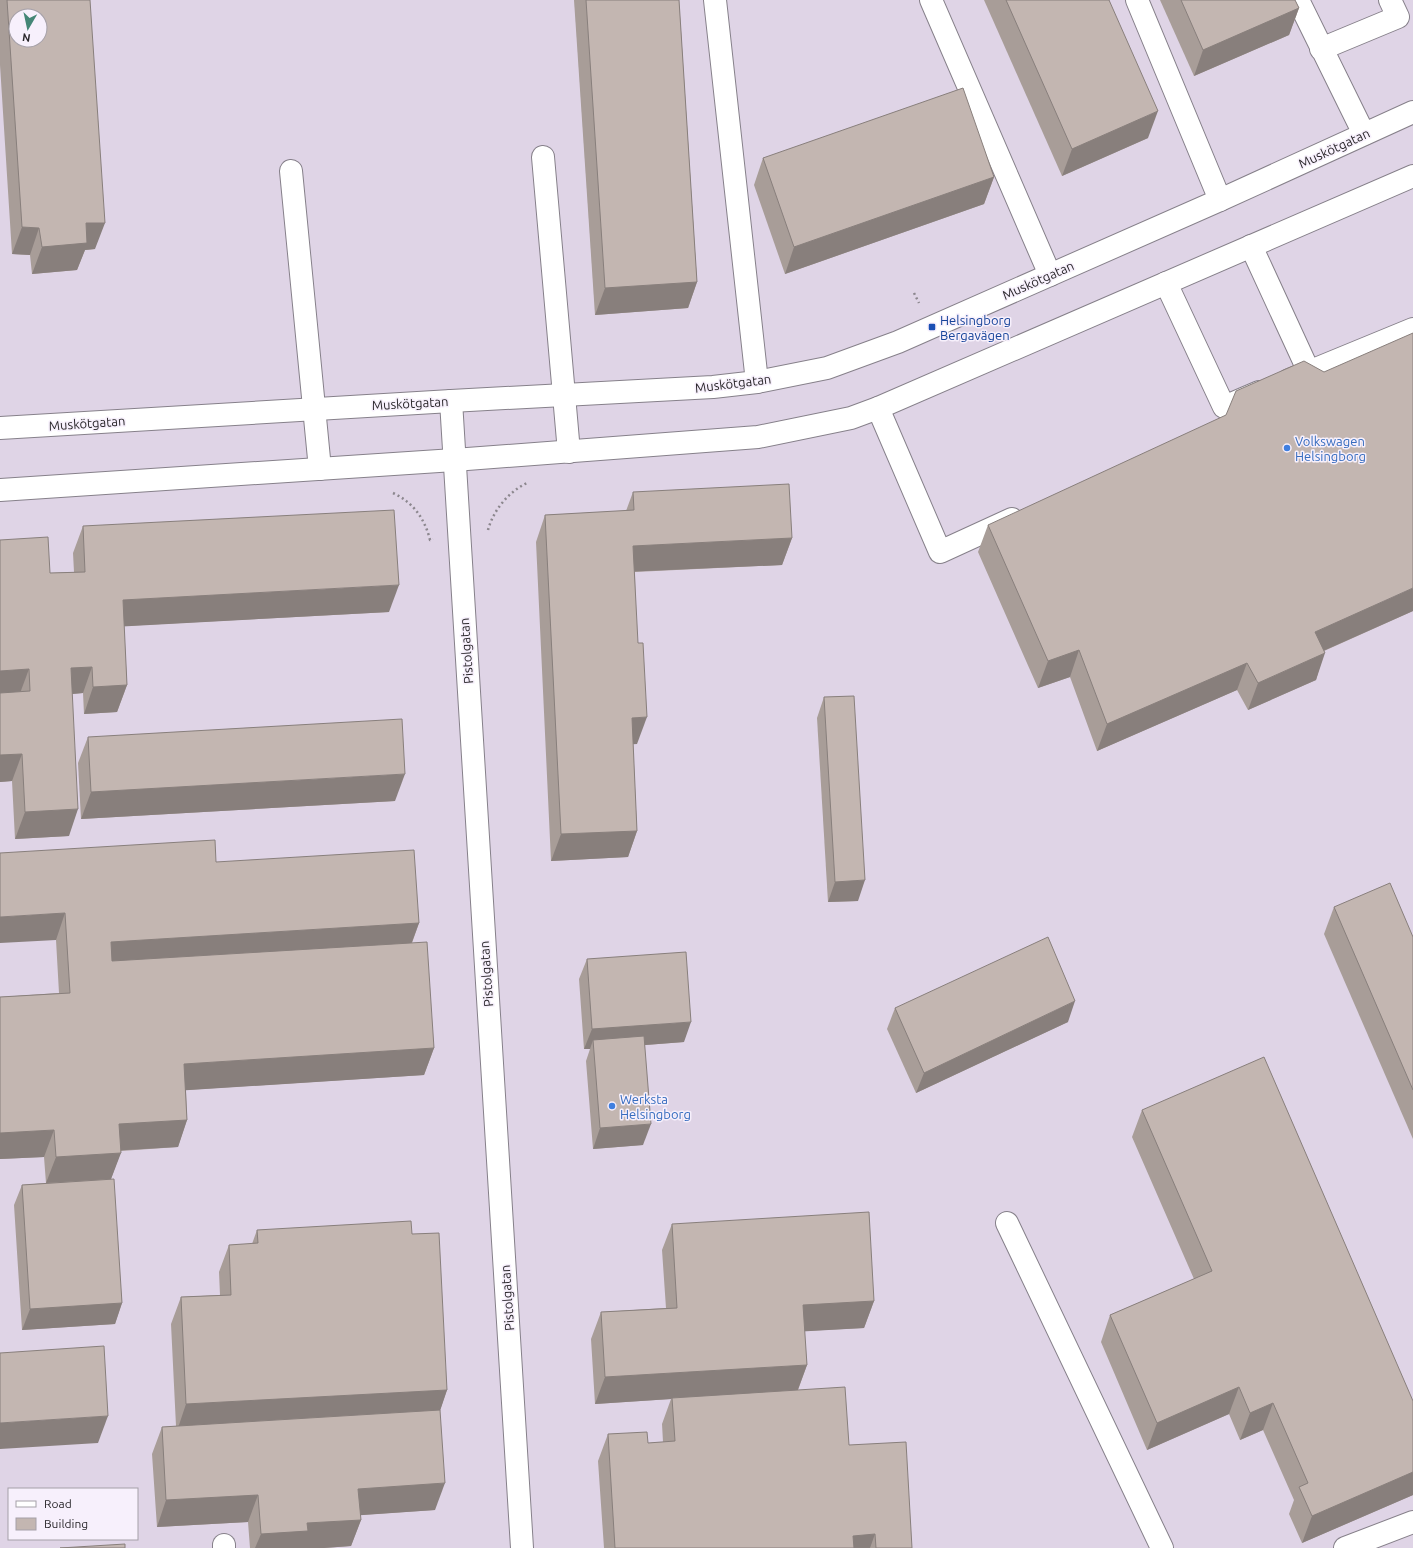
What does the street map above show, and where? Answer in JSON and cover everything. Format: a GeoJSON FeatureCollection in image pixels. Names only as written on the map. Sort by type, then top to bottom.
{"type":"FeatureCollection","features":[{"type":"Feature","properties":{"kind":"street"},"geometry":{"type":"LineString","coordinates":[[715,0],[756,382]]}},
{"type":"Feature","properties":{"kind":"street"},"geometry":{"type":"LineString","coordinates":[[931,0],[1050,275]]}},
{"type":"Feature","properties":{"kind":"street"},"geometry":{"type":"LineString","coordinates":[[1136,0],[1220,200]]}},
{"type":"Feature","properties":{"kind":"street"},"geometry":{"type":"LineString","coordinates":[[1298,0],[1364,134]]}},
{"type":"Feature","properties":{"kind":"street"},"geometry":{"type":"LineString","coordinates":[[1321,49],[1398,18],[1390,0]]}},
{"type":"Feature","properties":{"kind":"street","name":"Muskötgatan"},"geometry":{"type":"LineString","coordinates":[[0,428],[713,387],[756,382],[827,368],[898,342],[1220,200],[1413,112]]}},
{"type":"Feature","properties":{"kind":"street"},"geometry":{"type":"LineString","coordinates":[[543,157],[563,395],[570,452]]}},
{"type":"Feature","properties":{"kind":"street"},"geometry":{"type":"LineString","coordinates":[[291,171],[320,469]]}},
{"type":"Feature","properties":{"kind":"street"},"geometry":{"type":"LineString","coordinates":[[0,490],[570,452],[758,437],[851,418],[878,408],[1413,176]]}},
{"type":"Feature","properties":{"kind":"street"},"geometry":{"type":"LineString","coordinates":[[1251,246],[1309,372]]}},
{"type":"Feature","properties":{"kind":"street"},"geometry":{"type":"LineString","coordinates":[[1166,283],[1224,406],[1413,329]]}},
{"type":"Feature","properties":{"kind":"street","name":"Pistolgatan"},"geometry":{"type":"LineString","coordinates":[[451,401],[522,1548]]}},
{"type":"Feature","properties":{"kind":"street"},"geometry":{"type":"LineString","coordinates":[[878,408],[940,552],[1034,509]]}},
{"type":"Feature","properties":{"kind":"street"},"geometry":{"type":"LineString","coordinates":[[1007,1223],[1162,1548]]}},
{"type":"Feature","properties":{"kind":"street"},"geometry":{"type":"LineString","coordinates":[[1345,1548],[1413,1522]]}},
{"type":"Feature","properties":{"kind":"path"},"geometry":{"type":"LineString","coordinates":[[914,293],[920,305]]}},
{"type":"Feature","properties":{"kind":"shaded area"},"geometry":{"type":"Polygon","coordinates":[[[0,0],[1413,0],[1413,1548],[0,1548],[0,0]]]}},
{"type":"Feature","properties":{"kind":"building"},"geometry":{"type":"Polygon","coordinates":[[[7,0],[90,0],[105,223],[86,223],[87,243],[42,247],[39,228],[22,227],[10,48],[48,48],[48,8],[8,8],[8,15],[7,0]]]}},
{"type":"Feature","properties":{"kind":"building"},"geometry":{"type":"Polygon","coordinates":[[[586,0],[679,0],[697,282],[605,288],[586,0]]]}},
{"type":"Feature","properties":{"kind":"building"},"geometry":{"type":"Polygon","coordinates":[[[1006,0],[1109,0],[1158,111],[1072,149],[1006,0]]]}},
{"type":"Feature","properties":{"kind":"building"},"geometry":{"type":"Polygon","coordinates":[[[1181,0],[1295,0],[1299,8],[1203,50],[1181,0]]]}},
{"type":"Feature","properties":{"kind":"building"},"geometry":{"type":"Polygon","coordinates":[[[963,88],[994,177],[794,247],[763,158],[963,88]]]}},
{"type":"Feature","properties":{"kind":"building"},"geometry":{"type":"Polygon","coordinates":[[[1413,333],[1413,588],[1315,632],[1325,653],[1258,683],[1247,663],[1107,724],[1079,650],[1048,661],[988,525],[1226,415],[1236,391],[1304,361],[1324,372],[1413,333]]]}},
{"type":"Feature","properties":{"kind":"building"},"geometry":{"type":"Polygon","coordinates":[[[789,484],[792,538],[633,546],[638,643],[643,643],[647,717],[632,718],[637,831],[561,834],[545,515],[634,510],[633,492],[789,484]]]}},
{"type":"Feature","properties":{"kind":"building"},"geometry":{"type":"Polygon","coordinates":[[[394,510],[399,585],[123,600],[127,685],[93,687],[92,667],[71,668],[78,809],[25,812],[22,754],[0,755],[0,693],[30,691],[29,669],[0,671],[0,540],[48,537],[50,573],[85,572],[83,526],[394,510]]]}},
{"type":"Feature","properties":{"kind":"building"},"geometry":{"type":"Polygon","coordinates":[[[854,696],[865,880],[835,882],[824,697],[854,696]]]}},
{"type":"Feature","properties":{"kind":"building"},"geometry":{"type":"Polygon","coordinates":[[[402,719],[405,774],[91,792],[88,737],[402,719]]]}},
{"type":"Feature","properties":{"kind":"building"},"geometry":{"type":"Polygon","coordinates":[[[215,840],[216,862],[414,850],[419,923],[111,942],[112,961],[427,942],[434,1048],[184,1064],[187,1120],[119,1124],[121,1153],[56,1157],[54,1130],[0,1133],[0,997],[70,993],[65,913],[0,917],[0,853],[215,840]]]}},
{"type":"Feature","properties":{"kind":"building"},"geometry":{"type":"Polygon","coordinates":[[[1390,883],[1413,937],[1413,1090],[1334,907],[1390,883]]]}},
{"type":"Feature","properties":{"kind":"building"},"geometry":{"type":"Polygon","coordinates":[[[1048,937],[1075,1001],[924,1073],[895,1008],[1048,937]]]}},
{"type":"Feature","properties":{"kind":"building"},"geometry":{"type":"Polygon","coordinates":[[[686,952],[691,1022],[592,1029],[587,959],[686,952]]]}},
{"type":"Feature","properties":{"kind":"building"},"geometry":{"type":"Polygon","coordinates":[[[644,1036],[651,1124],[600,1128],[593,1040],[644,1036]]]}},
{"type":"Feature","properties":{"kind":"building"},"geometry":{"type":"Polygon","coordinates":[[[1264,1057],[1413,1401],[1413,1472],[1312,1516],[1299,1487],[1308,1483],[1273,1403],[1250,1413],[1239,1387],[1157,1423],[1110,1315],[1212,1271],[1142,1110],[1264,1057]]]}},
{"type":"Feature","properties":{"kind":"building"},"geometry":{"type":"Polygon","coordinates":[[[114,1179],[122,1303],[30,1309],[22,1185],[114,1179]]]}},
{"type":"Feature","properties":{"kind":"building"},"geometry":{"type":"Polygon","coordinates":[[[869,1212],[874,1301],[803,1305],[807,1365],[605,1377],[601,1312],[677,1308],[672,1224],[869,1212]]]}},
{"type":"Feature","properties":{"kind":"building"},"geometry":{"type":"Polygon","coordinates":[[[411,1221],[412,1234],[439,1233],[447,1390],[186,1404],[181,1297],[231,1295],[229,1245],[258,1243],[257,1230],[411,1221]]]}},
{"type":"Feature","properties":{"kind":"building"},"geometry":{"type":"Polygon","coordinates":[[[104,1346],[108,1416],[0,1423],[0,1353],[104,1346]]]}},
{"type":"Feature","properties":{"kind":"building"},"geometry":{"type":"Polygon","coordinates":[[[845,1387],[849,1445],[906,1442],[912,1548],[876,1548],[875,1534],[853,1536],[854,1548],[615,1548],[608,1434],[647,1432],[648,1443],[675,1441],[672,1398],[845,1387]]]}},
{"type":"Feature","properties":{"kind":"building"},"geometry":{"type":"Polygon","coordinates":[[[440,1410],[445,1483],[358,1489],[361,1520],[307,1523],[308,1531],[261,1534],[258,1495],[166,1500],[162,1427],[440,1410]]]}},
{"type":"Feature","properties":{"kind":"building"},"geometry":{"type":"Polygon","coordinates":[[[125,1544],[125,1548],[60,1548],[125,1544]]]}},
{"type":"Feature","properties":{"kind":"place","name":"Helsingborg Bergavägen"},"geometry":{"type":"Point","coordinates":[932,327]}},
{"type":"Feature","properties":{"kind":"place","name":"Volkswagen Helsingborg"},"geometry":{"type":"Point","coordinates":[1287,448]}},
{"type":"Feature","properties":{"kind":"place","name":"Werksta Helsingborg"},"geometry":{"type":"Point","coordinates":[612,1106]}}]}
